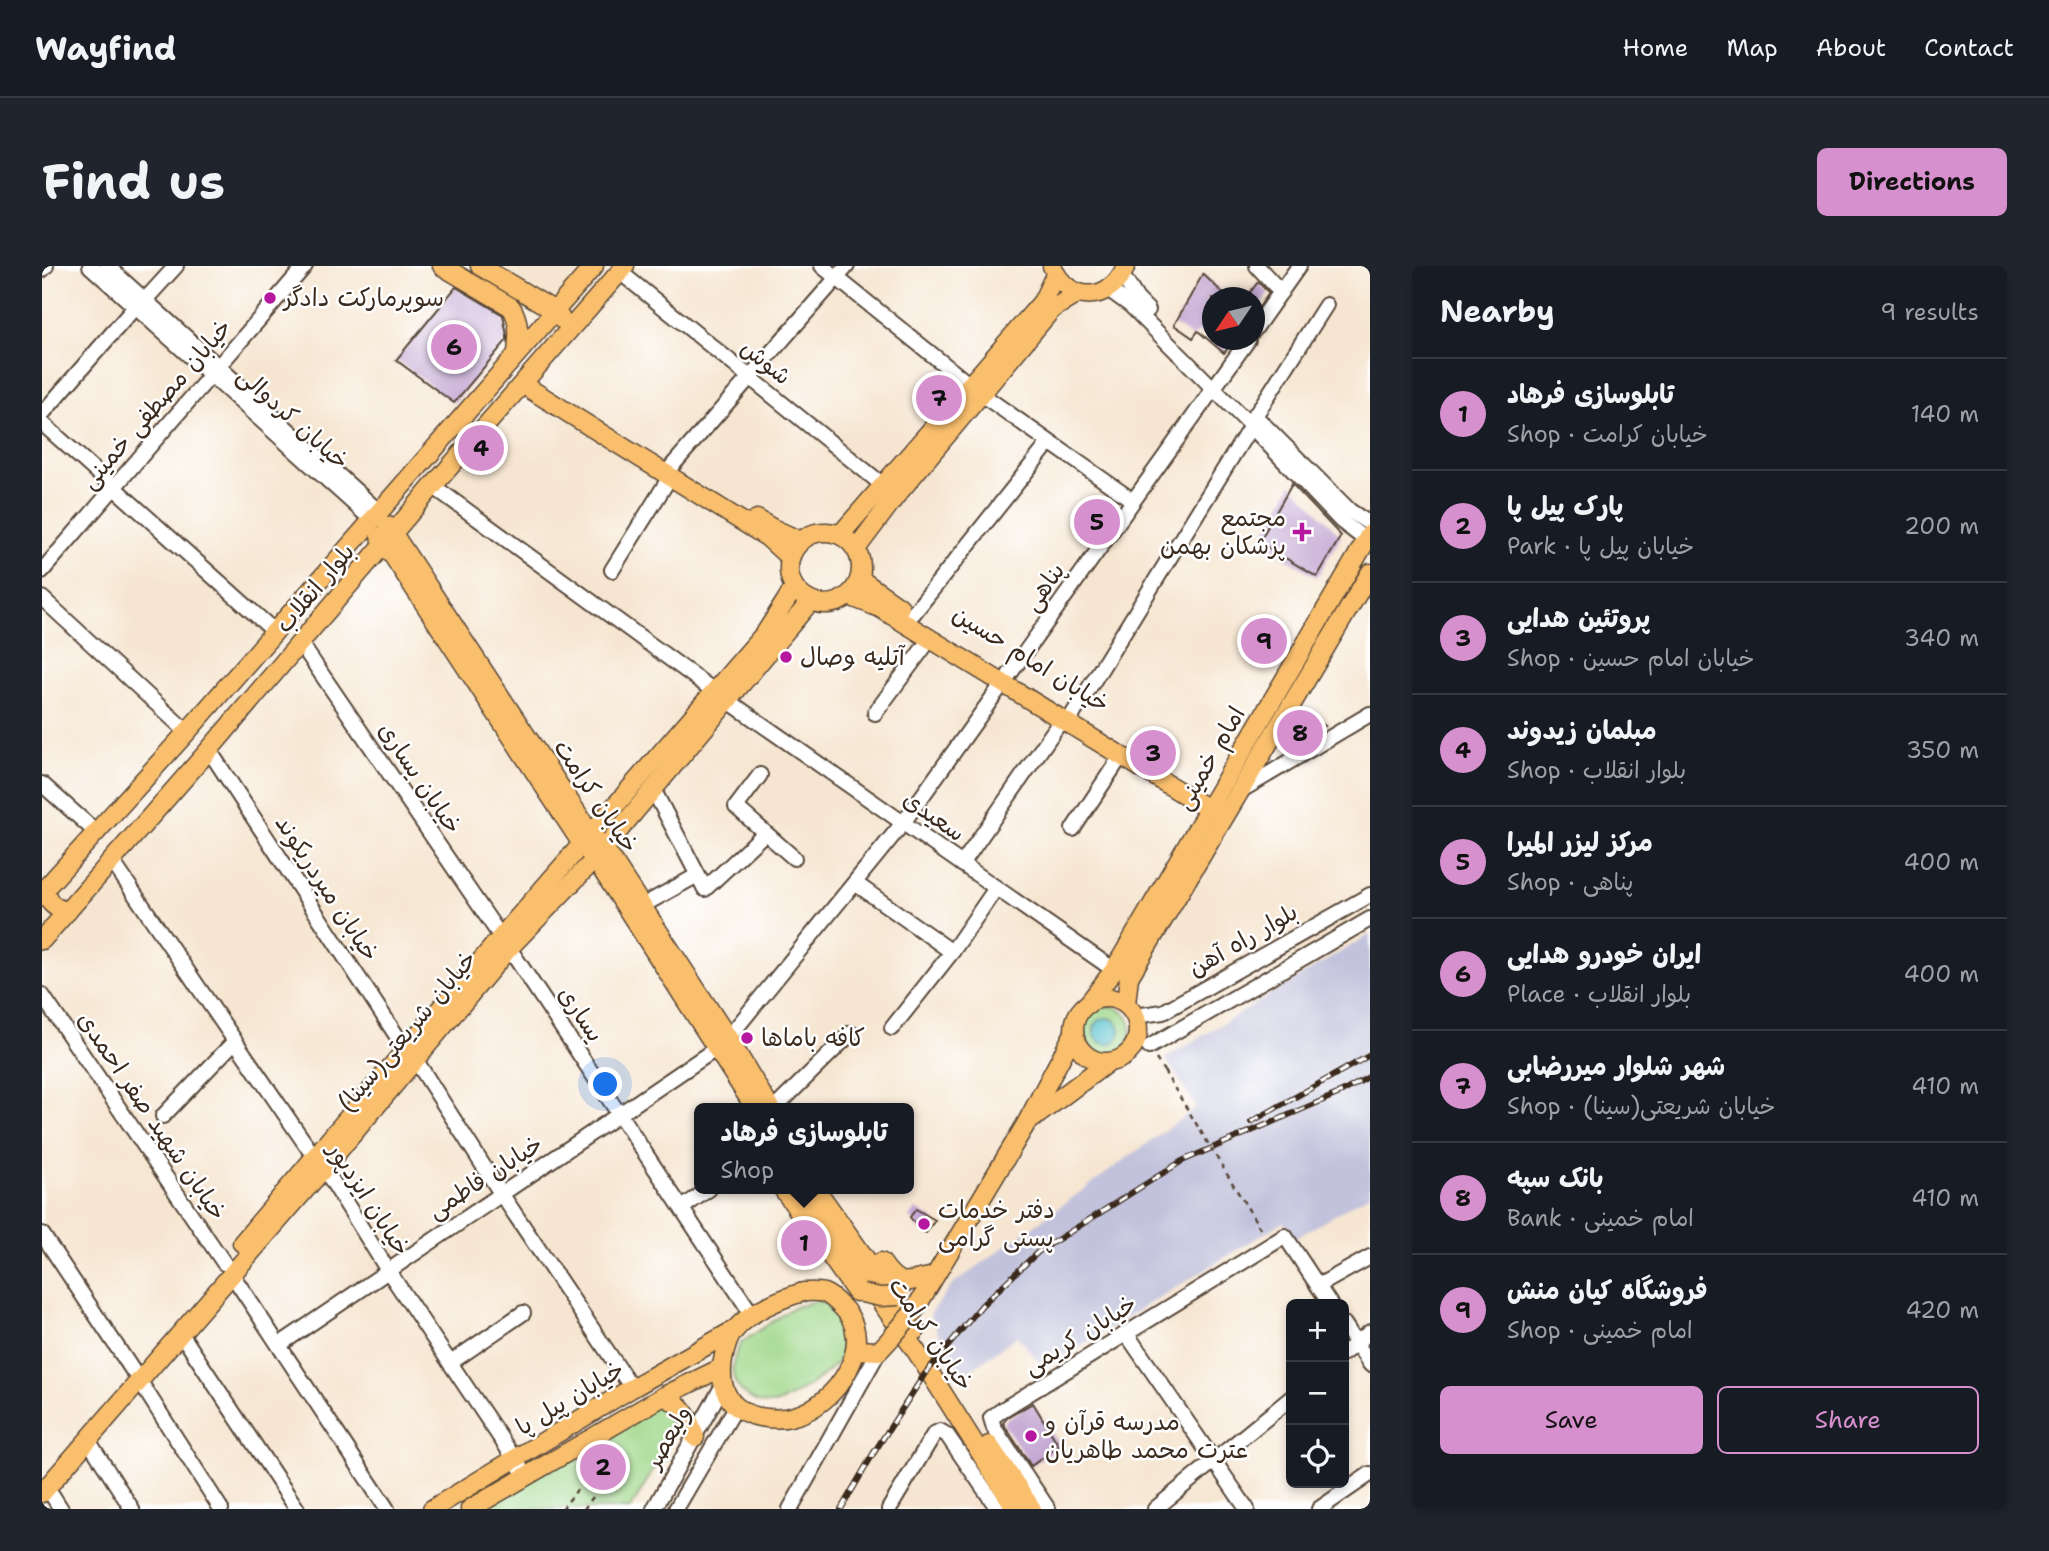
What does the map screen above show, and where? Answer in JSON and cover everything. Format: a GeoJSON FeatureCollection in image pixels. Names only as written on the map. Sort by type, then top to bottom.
{"type":"FeatureCollection","features":[{"type":"Feature","properties":{"kind":"main road"},"geometry":{"type":"LineString","coordinates":[[442,266],[512,307],[519,326],[517,354]]}},
{"type":"Feature","properties":{"kind":"main road"},"geometry":{"type":"LineString","coordinates":[[480,266],[555,311],[570,330]]}},
{"type":"Feature","properties":{"kind":"main road","name":"بلوار انقلاب"},"geometry":{"type":"LineString","coordinates":[[43,890],[187,732],[594,266]]}},
{"type":"Feature","properties":{"kind":"main road","name":"بلوار انقلاب"},"geometry":{"type":"LineString","coordinates":[[42,940],[623,269]]}},
{"type":"Feature","properties":{"kind":"main road"},"geometry":{"type":"LineString","coordinates":[[856,549],[1042,302],[1054,271],[1069,289],[1079,293],[1099,293],[1108,289],[1124,271]]}},
{"type":"Feature","properties":{"kind":"main road"},"geometry":{"type":"LineString","coordinates":[[841,535],[1052,309],[1079,293]]}},
{"type":"Feature","properties":{"kind":"main road"},"geometry":{"type":"LineString","coordinates":[[525,380],[671,471],[772,528],[801,541]]}},
{"type":"Feature","properties":{"kind":"main road"},"geometry":{"type":"LineString","coordinates":[[671,471],[767,537],[790,558]]}},
{"type":"Feature","properties":{"kind":"main road","name":"خیابان کرامت"},"geometry":{"type":"LineString","coordinates":[[375,516],[587,839],[640,907],[722,1043],[752,1103]]}},
{"type":"Feature","properties":{"kind":"main road"},"geometry":{"type":"LineString","coordinates":[[820,532],[841,535],[856,549],[860,558],[860,579],[849,596],[830,605],[810,602],[794,588],[790,579],[790,558],[801,541],[820,532]]}},
{"type":"Feature","properties":{"kind":"main road","name":"امام خمینی"},"geometry":{"type":"LineString","coordinates":[[1130,1010],[1129,977],[1216,808],[1369,535]]}},
{"type":"Feature","properties":{"kind":"main road","name":"امام خمینی"},"geometry":{"type":"LineString","coordinates":[[1088,1004],[1114,970],[1216,808],[1239,792],[1370,573]]}},
{"type":"Feature","properties":{"kind":"main road","name":"خیابان امام حسین"},"geometry":{"type":"LineString","coordinates":[[860,579],[885,599],[913,614],[1006,679],[1216,808]]}},
{"type":"Feature","properties":{"kind":"main road","name":"خیابان شریعتی(سینا)"},"geometry":{"type":"LineString","coordinates":[[505,942],[599,854],[653,789],[721,696],[794,588]]}},
{"type":"Feature","properties":{"kind":"main road","name":"خیابان امام حسین"},"geometry":{"type":"LineString","coordinates":[[849,596],[880,608],[930,639],[1006,679]]}},
{"type":"Feature","properties":{"kind":"main road","name":"خیابان شریعتی(سینا)"},"geometry":{"type":"LineString","coordinates":[[44,1485],[505,942],[587,839],[810,602]]}},
{"type":"Feature","properties":{"kind":"main road","name":"خیابان امام حسین"},"geometry":{"type":"LineString","coordinates":[[1068,717],[1121,756],[1216,808]]}},
{"type":"Feature","properties":{"kind":"main road","name":"خیابان کرامت"},"geometry":{"type":"LineString","coordinates":[[599,854],[722,1043],[768,1103]]}},
{"type":"Feature","properties":{"kind":"main road"},"geometry":{"type":"LineString","coordinates":[[43,890],[55,907],[68,911]]}},
{"type":"Feature","properties":{"kind":"main road"},"geometry":{"type":"LineString","coordinates":[[857,1350],[885,1345],[914,1311],[1026,1124],[1074,1033],[1076,1021],[1088,1004],[1098,999],[1112,999],[1130,1010],[1139,1028],[1137,1042],[1118,1061],[1107,1063],[1085,1054],[1077,1044],[1074,1033]]}},
{"type":"Feature","properties":{"kind":"main road"},"geometry":{"type":"LineString","coordinates":[[1026,1124],[1107,1063]]}},
{"type":"Feature","properties":{"kind":"main road"},"geometry":{"type":"LineString","coordinates":[[787,1194],[859,1292]]}},
{"type":"Feature","properties":{"kind":"main road","name":"خیابان کرامت"},"geometry":{"type":"LineString","coordinates":[[804,1194],[916,1351],[1016,1509]]}},
{"type":"Feature","properties":{"kind":"main road","name":"خیابان کرامت"},"geometry":{"type":"LineString","coordinates":[[820,1194],[925,1343],[974,1424],[1032,1509]]}},
{"type":"Feature","properties":{"kind":"main road"},"geometry":{"type":"LineString","coordinates":[[834,1194],[895,1279],[906,1282],[934,1276]]}},
{"type":"Feature","properties":{"kind":"main road","name":"خیابان شریعتی(سینا)"},"geometry":{"type":"LineString","coordinates":[[44,1485],[88,1440],[136,1375],[180,1332],[228,1268]]}},
{"type":"Feature","properties":{"kind":"main road"},"geometry":{"type":"LineString","coordinates":[[825,1293],[850,1314],[857,1332],[857,1350],[847,1372],[829,1394],[795,1416],[774,1419],[754,1417],[736,1407],[722,1387],[721,1368],[726,1346],[734,1331],[753,1316],[780,1299],[803,1292],[859,1292],[880,1297],[899,1296],[916,1291],[934,1276]]}},
{"type":"Feature","properties":{"kind":"main road","name":"خیابان پیل پا"},"geometry":{"type":"LineString","coordinates":[[432,1509],[632,1388],[734,1331]]}},
{"type":"Feature","properties":{"kind":"main road","name":"خیابان پیل پا"},"geometry":{"type":"LineString","coordinates":[[470,1509],[664,1396],[721,1368]]}},
{"type":"Feature","properties":{"kind":"main road"},"geometry":{"type":"LineString","coordinates":[[664,1396],[683,1408],[695,1437]]}},
{"type":"Feature","properties":{"kind":"street"},"geometry":{"type":"LineString","coordinates":[[42,270],[46,266]]}},
{"type":"Feature","properties":{"kind":"street","name":"خیابان کردوالی"},"geometry":{"type":"LineString","coordinates":[[90,266],[140,303],[375,516]]}},
{"type":"Feature","properties":{"kind":"street","name":"خیابان کردوالی"},"geometry":{"type":"LineString","coordinates":[[107,266],[140,303]]}},
{"type":"Feature","properties":{"kind":"street"},"geometry":{"type":"LineString","coordinates":[[42,414],[176,266]]}},
{"type":"Feature","properties":{"kind":"street","name":"خیابان مصطفی خمینی"},"geometry":{"type":"LineString","coordinates":[[42,571],[305,266]]}},
{"type":"Feature","properties":{"kind":"street"},"geometry":{"type":"LineString","coordinates":[[822,266],[976,390],[1132,500]]}},
{"type":"Feature","properties":{"kind":"street"},"geometry":{"type":"LineString","coordinates":[[612,570],[671,471],[847,266]]}},
{"type":"Feature","properties":{"kind":"street"},"geometry":{"type":"LineString","coordinates":[[1257,266],[1281,292]]}},
{"type":"Feature","properties":{"kind":"street"},"geometry":{"type":"LineString","coordinates":[[1265,315],[1299,266]]}},
{"type":"Feature","properties":{"kind":"street","name":"شوش"},"geometry":{"type":"LineString","coordinates":[[623,269],[749,378],[884,486]]}},
{"type":"Feature","properties":{"kind":"street"},"geometry":{"type":"LineString","coordinates":[[1124,271],[1137,299],[1253,421],[1341,521],[1369,535]]}},
{"type":"Feature","properties":{"kind":"street"},"geometry":{"type":"LineString","coordinates":[[1108,289],[1130,305],[1217,385]]}},
{"type":"Feature","properties":{"kind":"street"},"geometry":{"type":"LineString","coordinates":[[962,864],[1068,717],[1326,305]]}},
{"type":"Feature","properties":{"kind":"street","name":"پناهی"},"geometry":{"type":"LineString","coordinates":[[904,823],[1241,350]]}},
{"type":"Feature","properties":{"kind":"street"},"geometry":{"type":"LineString","coordinates":[[42,424],[275,632]]}},
{"type":"Feature","properties":{"kind":"street"},"geometry":{"type":"LineString","coordinates":[[913,614],[1049,443]]}},
{"type":"Feature","properties":{"kind":"street","name":"سعیدی"},"geometry":{"type":"LineString","coordinates":[[433,486],[721,696],[1114,970]]}},
{"type":"Feature","properties":{"kind":"street"},"geometry":{"type":"LineString","coordinates":[[42,598],[187,732]]}},
{"type":"Feature","properties":{"kind":"street"},"geometry":{"type":"LineString","coordinates":[[875,713],[930,639]]}},
{"type":"Feature","properties":{"kind":"street","name":"خیابان یساری"},"geometry":{"type":"LineString","coordinates":[[300,645],[505,942]]}},
{"type":"Feature","properties":{"kind":"street"},"geometry":{"type":"LineString","coordinates":[[1239,792],[1370,714]]}},
{"type":"Feature","properties":{"kind":"street","name":"خیابان میردریکوند"},"geometry":{"type":"LineString","coordinates":[[209,750],[632,1388]]}},
{"type":"Feature","properties":{"kind":"street"},"geometry":{"type":"LineString","coordinates":[[1073,829],[1121,756]]}},
{"type":"Feature","properties":{"kind":"street"},"geometry":{"type":"LineString","coordinates":[[760,775],[736,807],[794,858]]}},
{"type":"Feature","properties":{"kind":"street"},"geometry":{"type":"LineString","coordinates":[[42,784],[96,832]]}},
{"type":"Feature","properties":{"kind":"street"},"geometry":{"type":"LineString","coordinates":[[653,789],[705,889],[765,833]]}},
{"type":"Feature","properties":{"kind":"street"},"geometry":{"type":"LineString","coordinates":[[722,1043],[904,823]]}},
{"type":"Feature","properties":{"kind":"street","name":"خیابان ایزدپور"},"geometry":{"type":"LineString","coordinates":[[112,861],[319,1163],[526,1476]]}},
{"type":"Feature","properties":{"kind":"street"},"geometry":{"type":"LineString","coordinates":[[640,907],[696,876]]}},
{"type":"Feature","properties":{"kind":"street"},"geometry":{"type":"LineString","coordinates":[[855,883],[952,952]]}},
{"type":"Feature","properties":{"kind":"street"},"geometry":{"type":"LineString","coordinates":[[892,1028],[952,952],[996,888]]}},
{"type":"Feature","properties":{"kind":"street","name":"بلوار راه آهن"},"geometry":{"type":"LineString","coordinates":[[1130,1010],[1163,1012],[1370,894]]}},
{"type":"Feature","properties":{"kind":"street","name":"بلوار راه آهن"},"geometry":{"type":"LineString","coordinates":[[1149,1046],[1370,919]]}},
{"type":"Feature","properties":{"kind":"street"},"geometry":{"type":"LineString","coordinates":[[1320,923],[1331,942]]}},
{"type":"Feature","properties":{"kind":"street","name":"یساری"},"geometry":{"type":"LineString","coordinates":[[505,942],[753,1316]]}},
{"type":"Feature","properties":{"kind":"street","name":"خیابان شهید صفر احمدی"},"geometry":{"type":"LineString","coordinates":[[42,995],[228,1268],[387,1509]]}},
{"type":"Feature","properties":{"kind":"street"},"geometry":{"type":"LineString","coordinates":[[777,1103],[851,1033]]}},
{"type":"Feature","properties":{"kind":"street"},"geometry":{"type":"LineString","coordinates":[[163,1116],[235,1041]]}},
{"type":"Feature","properties":{"kind":"street","name":"خیابان فاطمی"},"geometry":{"type":"LineString","coordinates":[[279,1345],[387,1269],[621,1115],[722,1043]]}},
{"type":"Feature","properties":{"kind":"street"},"geometry":{"type":"LineString","coordinates":[[682,1208],[702,1194]]}},
{"type":"Feature","properties":{"kind":"street"},"geometry":{"type":"LineString","coordinates":[[42,1234],[221,1509]]}},
{"type":"Feature","properties":{"kind":"street","name":"خیابان کریمی"},"geometry":{"type":"LineString","coordinates":[[1048,1509],[991,1418],[1284,1236],[1318,1286]]}},
{"type":"Feature","properties":{"kind":"street"},"geometry":{"type":"LineString","coordinates":[[1327,1299],[1318,1286],[1370,1257]]}},
{"type":"Feature","properties":{"kind":"street"},"geometry":{"type":"LineString","coordinates":[[450,1363],[523,1313]]}},
{"type":"Feature","properties":{"kind":"street"},"geometry":{"type":"LineString","coordinates":[[180,1332],[297,1509]]}},
{"type":"Feature","properties":{"kind":"street"},"geometry":{"type":"LineString","coordinates":[[1349,1332],[1370,1364]]}},
{"type":"Feature","properties":{"kind":"street"},"geometry":{"type":"LineString","coordinates":[[1349,1349],[1370,1332]]}},
{"type":"Feature","properties":{"kind":"street"},"geometry":{"type":"LineString","coordinates":[[1126,1333],[1247,1509]]}},
{"type":"Feature","properties":{"kind":"street"},"geometry":{"type":"LineString","coordinates":[[790,1509],[885,1345]]}},
{"type":"Feature","properties":{"kind":"street","name":"ولیعصر"},"geometry":{"type":"LineString","coordinates":[[654,1509],[722,1387]]}},
{"type":"Feature","properties":{"kind":"street"},"geometry":{"type":"LineString","coordinates":[[1155,1509],[1286,1402]]}},
{"type":"Feature","properties":{"kind":"street","name":"ولیعصر"},"geometry":{"type":"LineString","coordinates":[[676,1509],[736,1407]]}},
{"type":"Feature","properties":{"kind":"street"},"geometry":{"type":"LineString","coordinates":[[889,1509],[934,1434],[940,1431],[947,1435],[998,1509]]}},
{"type":"Feature","properties":{"kind":"street"},"geometry":{"type":"LineString","coordinates":[[88,1440],[132,1509]]}},
{"type":"Feature","properties":{"kind":"street"},"geometry":{"type":"LineString","coordinates":[[1319,1509],[1370,1474]]}},
{"type":"Feature","properties":{"kind":"street"},"geometry":{"type":"LineString","coordinates":[[44,1485],[61,1509]]}},
{"type":"Feature","properties":{"kind":"path"},"geometry":{"type":"LineString","coordinates":[[1164,1071],[1261,1230]]}},
{"type":"Feature","properties":{"kind":"path"},"geometry":{"type":"LineString","coordinates":[[562,1509],[579,1486]]}},
{"type":"Feature","properties":{"kind":"path"},"geometry":{"type":"LineString","coordinates":[[584,1509],[593,1497]]}},
{"type":"Feature","properties":{"kind":"shaded area"},"geometry":{"type":"Polygon","coordinates":[[[1370,934],[1370,1194],[1296,1238],[1283,1222],[1044,1368],[1017,1336],[958,1379],[930,1314],[952,1285],[1196,1108],[1166,1058],[1370,934]]]}},
{"type":"Feature","properties":{"kind":"green space"},"geometry":{"type":"Polygon","coordinates":[[[1107,1006],[1116,1007],[1124,1013],[1130,1021],[1130,1039],[1124,1047],[1116,1053],[1107,1054],[1098,1053],[1090,1047],[1084,1039],[1083,1030],[1084,1021],[1090,1013],[1098,1007],[1107,1006]]]}},
{"type":"Feature","properties":{"kind":"green space"},"geometry":{"type":"Polygon","coordinates":[[[816,1301],[830,1305],[846,1321],[850,1335],[847,1350],[829,1370],[792,1397],[772,1404],[750,1398],[739,1388],[733,1372],[734,1360],[741,1343],[792,1308],[816,1301]]]}},
{"type":"Feature","properties":{"kind":"green space"},"geometry":{"type":"Polygon","coordinates":[[[659,1403],[673,1410],[679,1424],[631,1509],[479,1509],[659,1403]]]}},
{"type":"Feature","properties":{"kind":"water"},"geometry":{"type":"Polygon","coordinates":[[[1107,1018],[1116,1022],[1120,1031],[1116,1040],[1107,1044],[1098,1040],[1094,1031],[1098,1022],[1107,1018]]]}},
{"type":"Feature","properties":{"kind":"building"},"geometry":{"type":"Polygon","coordinates":[[[1203,274],[1217,287],[1202,287],[1202,334],[1198,331],[1193,338],[1174,325],[1203,274]]]}},
{"type":"Feature","properties":{"kind":"building"},"geometry":{"type":"Polygon","coordinates":[[[456,287],[503,315],[507,340],[454,403],[396,360],[456,287]]]}},
{"type":"Feature","properties":{"kind":"building","name":"مجتمع پزشکان بهمن"},"geometry":{"type":"Polygon","coordinates":[[[1292,484],[1341,536],[1317,577],[1259,542],[1292,484]]]}},
{"type":"Feature","properties":{"kind":"building"},"geometry":{"type":"Polygon","coordinates":[[[1302,710],[1325,726],[1292,745],[1284,739],[1302,710]]]}},
{"type":"Feature","properties":{"kind":"building","name":"دفتر خدمات پستی گرامی"},"geometry":{"type":"Polygon","coordinates":[[[916,1209],[935,1220],[926,1233],[919,1229],[910,1217],[916,1209]]]}},
{"type":"Feature","properties":{"kind":"building","name":"مدرسه قرآن و عترت محمد طاهریان"},"geometry":{"type":"Polygon","coordinates":[[[1033,1403],[1059,1446],[1031,1466],[1003,1423],[1033,1403]]]}},
{"type":"Feature","properties":{"kind":"railway"},"geometry":{"type":"LineString","coordinates":[[1251,1122],[1370,1055]]}},
{"type":"Feature","properties":{"kind":"railway"},"geometry":{"type":"LineString","coordinates":[[841,1509],[924,1375],[982,1305],[1038,1252],[1182,1161],[1342,1092],[1370,1076]]}},
{"type":"Feature","properties":{"kind":"place","name":"سوپرمارکت دادگر"},"geometry":{"type":"Point","coordinates":[270,298]}},
{"type":"Feature","properties":{"kind":"place","name":"ایران خودرو هدایی"},"geometry":{"type":"Point","coordinates":[454,347]}},
{"type":"Feature","properties":{"kind":"place","name":"شهر شلوار میررضابی"},"geometry":{"type":"Point","coordinates":[939,398]}},
{"type":"Feature","properties":{"kind":"place","name":"مبلمان زیدوند"},"geometry":{"type":"Point","coordinates":[481,448]}},
{"type":"Feature","properties":{"kind":"place","name":"مرکز لیزر المیرا"},"geometry":{"type":"Point","coordinates":[1097,522]}},
{"type":"Feature","properties":{"kind":"place","name":"مجتمع پزشکان بهمن"},"geometry":{"type":"Point","coordinates":[1302,532]}},
{"type":"Feature","properties":{"kind":"place","name":"فروشگاه کیان منش"},"geometry":{"type":"Point","coordinates":[1264,641]}},
{"type":"Feature","properties":{"kind":"place","name":"آتلیه وصال"},"geometry":{"type":"Point","coordinates":[786,657]}},
{"type":"Feature","properties":{"kind":"place","name":"بانک سپه"},"geometry":{"type":"Point","coordinates":[1300,733]}},
{"type":"Feature","properties":{"kind":"place","name":"پروتئین هدایی"},"geometry":{"type":"Point","coordinates":[1153,753]}},
{"type":"Feature","properties":{"kind":"place","name":"کافه باماها"},"geometry":{"type":"Point","coordinates":[747,1038]}},
{"type":"Feature","properties":{"kind":"place","name":"دفتر خدمات پستی گرامی"},"geometry":{"type":"Point","coordinates":[924,1224]}},
{"type":"Feature","properties":{"kind":"place","name":"تابلوسازی فرهاد"},"geometry":{"type":"Point","coordinates":[804,1243]}},
{"type":"Feature","properties":{"kind":"place","name":"مدرسه قرآن و عترت محمد طاهریان"},"geometry":{"type":"Point","coordinates":[1031,1436]}},
{"type":"Feature","properties":{"kind":"place","name":"پارک پیل پا"},"geometry":{"type":"Point","coordinates":[603,1467]}}]}
